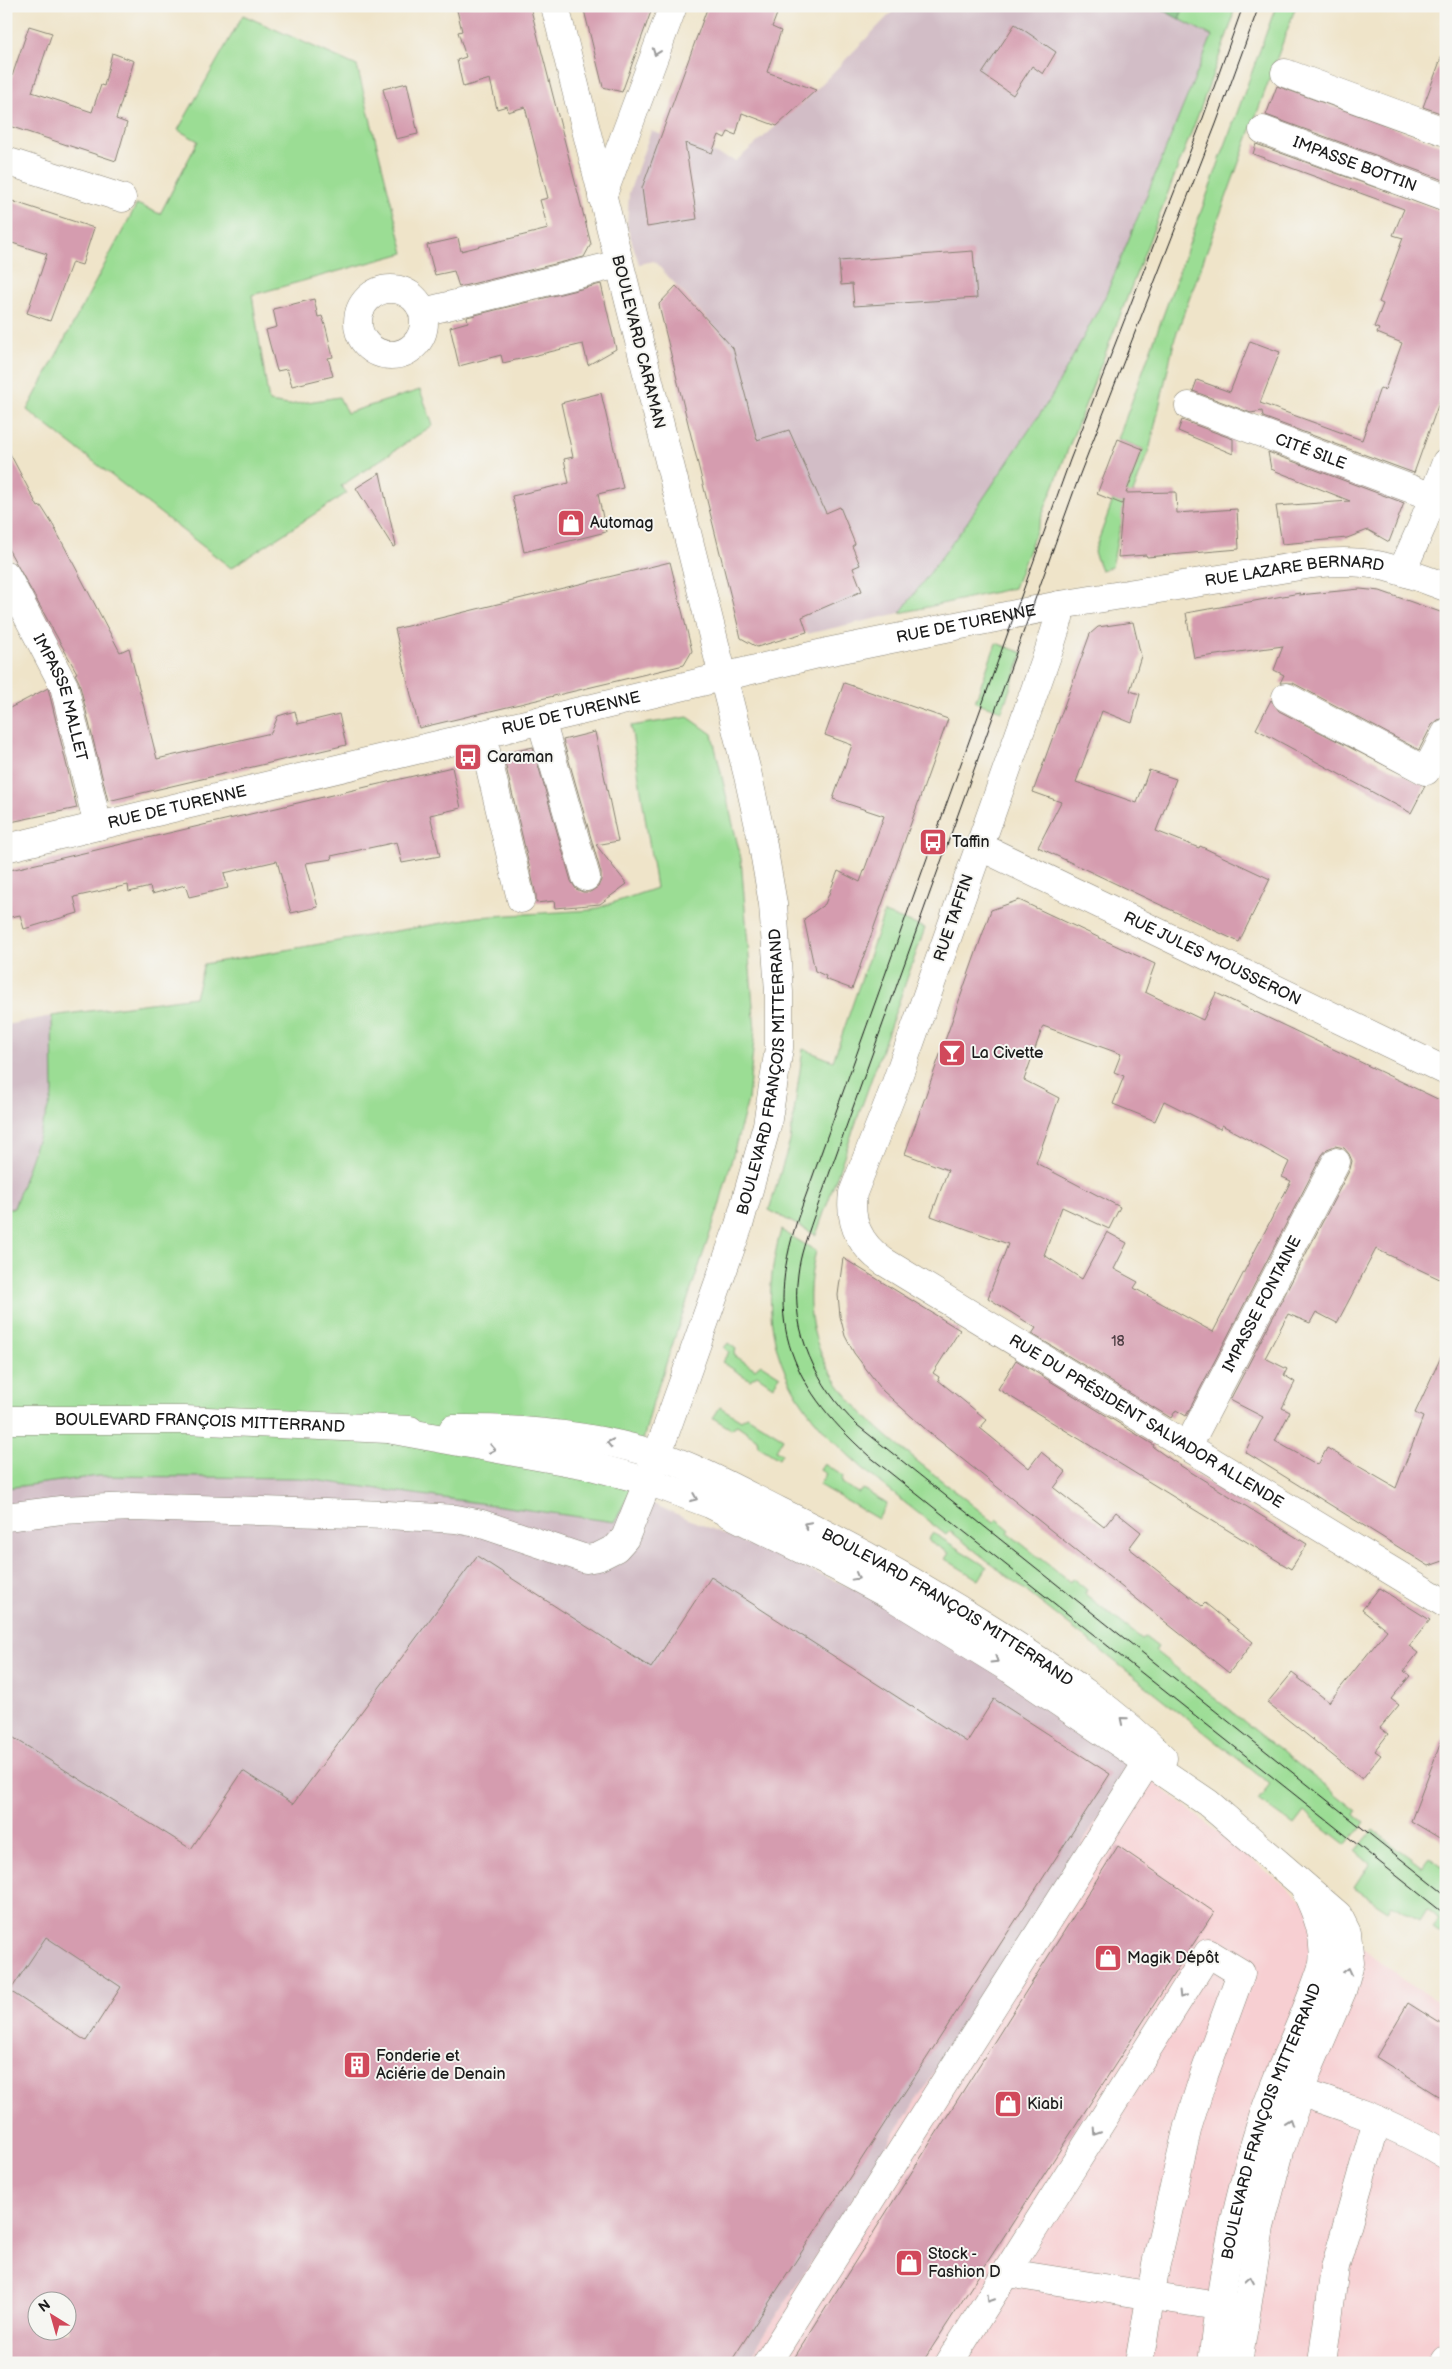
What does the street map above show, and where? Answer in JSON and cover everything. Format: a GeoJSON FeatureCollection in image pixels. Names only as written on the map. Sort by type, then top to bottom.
{"type":"FeatureCollection","features":[{"type":"Feature","properties":{"kind":"street","name":"BOULEVARD CARAMAN"},"geometry":{"type":"LineString","coordinates":[[555,6],[723,678]]}},
{"type":"Feature","properties":{"kind":"street"},"geometry":{"type":"LineString","coordinates":[[602,197],[673,6]]}},
{"type":"Feature","properties":{"kind":"street"},"geometry":{"type":"LineString","coordinates":[[1285,73],[1446,132]]}},
{"type":"Feature","properties":{"kind":"street","name":"IMPASSE BOTTIN"},"geometry":{"type":"LineString","coordinates":[[1263,130],[1446,198]]}},
{"type":"Feature","properties":{"kind":"street"},"geometry":{"type":"LineString","coordinates":[[6,161],[122,198]]}},
{"type":"Feature","properties":{"kind":"street"},"geometry":{"type":"LineString","coordinates":[[424,312],[619,264]]}},
{"type":"Feature","properties":{"kind":"street","name":"CITÉ SILE"},"geometry":{"type":"LineString","coordinates":[[1188,406],[1434,497]]}},
{"type":"Feature","properties":{"kind":"street"},"geometry":{"type":"LineString","coordinates":[[1402,571],[1434,497],[1446,462]]}},
{"type":"Feature","properties":{"kind":"street","name":"RUE LAZARE BERNARD"},"geometry":{"type":"LineString","coordinates":[[1140,591],[1330,562],[1374,563],[1446,587]]}},
{"type":"Feature","properties":{"kind":"street","name":"IMPASSE MALLET"},"geometry":{"type":"LineString","coordinates":[[6,575],[64,686],[98,826]]}},
{"type":"Feature","properties":{"kind":"street","name":"RUE DE TURENNE"},"geometry":{"type":"LineString","coordinates":[[6,848],[827,652],[1060,605],[1140,591]]}},
{"type":"Feature","properties":{"kind":"street","name":"RUE TAFFIN"},"geometry":{"type":"LineString","coordinates":[[856,1230],[851,1208],[853,1193],[892,1094],[1049,650],[1059,618],[1060,605]]}},
{"type":"Feature","properties":{"kind":"street","name":"BOULEVARD FRANÇOIS MITTERRAND"},"geometry":{"type":"LineString","coordinates":[[648,1481],[739,1225],[767,1125],[779,1048],[779,992],[773,904],[758,822],[723,678]]}},
{"type":"Feature","properties":{"kind":"street"},"geometry":{"type":"LineString","coordinates":[[1286,696],[1426,771],[1446,733]]}},
{"type":"Feature","properties":{"kind":"street"},"geometry":{"type":"LineString","coordinates":[[541,720],[586,877]]}},
{"type":"Feature","properties":{"kind":"street"},"geometry":{"type":"LineString","coordinates":[[482,734],[521,899]]}},
{"type":"Feature","properties":{"kind":"street","name":"RUE JULES MOUSSERON"},"geometry":{"type":"LineString","coordinates":[[979,846],[1446,1071]]}},
{"type":"Feature","properties":{"kind":"street","name":"IMPASSE FONTAINE"},"geometry":{"type":"LineString","coordinates":[[1188,1446],[1336,1162]]}},
{"type":"Feature","properties":{"kind":"street","name":"RUE DU PRÉSIDENT SALVADOR ALLENDE"},"geometry":{"type":"LineString","coordinates":[[856,1230],[862,1242],[883,1261],[1446,1604]]}},
{"type":"Feature","properties":{"kind":"street","name":"BOULEVARD FRANÇOIS MITTERRAND"},"geometry":{"type":"LineString","coordinates":[[6,1420],[176,1420],[393,1430],[536,1430],[599,1440],[657,1455],[697,1471],[839,1541],[967,1614],[1086,1692],[1132,1728],[1151,1756]]}},
{"type":"Feature","properties":{"kind":"street","name":"BOULEVARD FRANÇOIS MITTERRAND"},"geometry":{"type":"LineString","coordinates":[[393,1430],[587,1465],[648,1481],[717,1508],[835,1566],[891,1596],[1151,1756],[1302,1884],[1322,1930],[1324,1942],[1323,1964],[1287,2088],[1248,2170],[1228,2249],[1218,2306],[1212,2363]]}},
{"type":"Feature","properties":{"kind":"street"},"geometry":{"type":"LineString","coordinates":[[6,1516],[61,1510],[168,1507],[302,1511],[456,1519],[501,1529],[586,1559],[608,1553],[625,1538],[648,1481]]}},
{"type":"Feature","properties":{"kind":"street"},"geometry":{"type":"LineString","coordinates":[[767,2363],[1151,1756]]}},
{"type":"Feature","properties":{"kind":"street"},"geometry":{"type":"LineString","coordinates":[[949,2363],[1208,1953],[1241,1973],[1193,2108],[1167,2213],[1139,2363]]}},
{"type":"Feature","properties":{"kind":"street"},"geometry":{"type":"LineString","coordinates":[[1287,2088],[1377,2120],[1418,2138],[1446,2155]]}},
{"type":"Feature","properties":{"kind":"street","name":"BOULEVARD FRANÇOIS MITTERRAND"},"geometry":{"type":"LineString","coordinates":[[1238,2363],[1245,2311],[1262,2218],[1281,2146],[1287,2088]]}},
{"type":"Feature","properties":{"kind":"street"},"geometry":{"type":"LineString","coordinates":[[1322,2363],[1334,2268],[1377,2120]]}},
{"type":"Feature","properties":{"kind":"street"},"geometry":{"type":"LineString","coordinates":[[1007,2273],[1245,2311]]}},
{"type":"Feature","properties":{"kind":"shaded area"},"geometry":{"type":"Polygon","coordinates":[[[898,6],[1155,6],[1212,36],[1105,297],[1050,399],[966,524],[900,613],[807,634],[733,347],[654,261],[639,264],[627,226],[629,193],[651,131],[736,161],[806,100],[898,6]]]}},
{"type":"Feature","properties":{"kind":"shaded area"},"geometry":{"type":"Polygon","coordinates":[[[52,1016],[53,1094],[14,1208],[6,1209],[6,1025],[52,1016]]]}},
{"type":"Feature","properties":{"kind":"shaded area"},"geometry":{"type":"Polygon","coordinates":[[[99,1476],[300,1478],[615,1522],[629,1494],[857,1590],[985,1662],[1133,1765],[746,2363],[6,2363],[6,1488],[99,1476]]]}},
{"type":"Feature","properties":{"kind":"shaded area"},"geometry":{"type":"Polygon","coordinates":[[[1133,1765],[1403,1980],[1446,2007],[1446,2363],[746,2363],[1133,1765]]]}},
{"type":"Feature","properties":{"kind":"green space"},"geometry":{"type":"Polygon","coordinates":[[[1155,6],[1184,6],[1179,19],[1155,6]]]}},
{"type":"Feature","properties":{"kind":"green space"},"geometry":{"type":"Polygon","coordinates":[[[1184,6],[1234,6],[1232,21],[1197,118],[1014,588],[900,613],[966,524],[1050,399],[1105,297],[1212,36],[1179,19],[1184,6]]]}},
{"type":"Feature","properties":{"kind":"green space"},"geometry":{"type":"Polygon","coordinates":[[[1276,6],[1296,6],[1175,338],[1150,447],[1119,531],[1112,567],[1101,570],[1094,552],[1113,500],[1122,503],[1143,449],[1118,439],[1276,6]]]}},
{"type":"Feature","properties":{"kind":"green space"},"geometry":{"type":"Polygon","coordinates":[[[243,15],[357,66],[404,253],[252,295],[269,402],[289,405],[339,397],[347,413],[420,390],[433,425],[341,486],[347,493],[231,568],[27,410],[137,204],[160,214],[198,141],[178,130],[243,15]]]}},
{"type":"Feature","properties":{"kind":"green space"},"geometry":{"type":"Polygon","coordinates":[[[996,643],[1023,653],[1002,711],[975,702],[996,643]]]}},
{"type":"Feature","properties":{"kind":"green space"},"geometry":{"type":"Polygon","coordinates":[[[688,717],[712,734],[741,859],[755,1030],[748,1100],[718,1210],[653,1402],[629,1494],[615,1522],[300,1478],[99,1476],[6,1488],[6,1209],[14,1208],[53,1094],[52,1016],[195,997],[204,964],[477,917],[592,910],[656,888],[631,726],[688,717]]]}},
{"type":"Feature","properties":{"kind":"green space"},"geometry":{"type":"Polygon","coordinates":[[[884,913],[925,928],[816,1235],[769,1210],[790,1141],[803,1049],[833,1061],[884,913]]]}},
{"type":"Feature","properties":{"kind":"green space"},"geometry":{"type":"Polygon","coordinates":[[[781,1230],[816,1251],[810,1286],[811,1317],[818,1345],[830,1371],[867,1418],[891,1440],[994,1522],[997,1519],[1010,1530],[1008,1533],[1070,1582],[1072,1578],[1087,1590],[1085,1594],[1142,1639],[1145,1637],[1158,1647],[1155,1651],[1357,1811],[1355,1815],[1364,1822],[1346,1845],[1304,1812],[1294,1825],[1259,1800],[1271,1785],[950,1531],[946,1535],[906,1504],[868,1473],[835,1442],[806,1409],[785,1372],[773,1331],[771,1284],[781,1230]]]}},
{"type":"Feature","properties":{"kind":"green space"},"geometry":{"type":"Polygon","coordinates":[[[728,1343],[736,1349],[734,1355],[755,1369],[761,1364],[780,1376],[773,1386],[757,1375],[750,1380],[722,1362],[729,1352],[724,1348],[728,1343]]]}},
{"type":"Feature","properties":{"kind":"green space"},"geometry":{"type":"Polygon","coordinates":[[[720,1407],[741,1420],[747,1416],[783,1438],[776,1450],[782,1454],[779,1459],[758,1446],[757,1439],[737,1425],[731,1429],[713,1418],[720,1407]]]}},
{"type":"Feature","properties":{"kind":"green space"},"geometry":{"type":"Polygon","coordinates":[[[824,1464],[843,1476],[842,1483],[858,1493],[863,1489],[887,1504],[878,1519],[819,1485],[826,1474],[820,1470],[824,1464]]]}},
{"type":"Feature","properties":{"kind":"green space"},"geometry":{"type":"Polygon","coordinates":[[[933,1533],[987,1567],[979,1580],[945,1559],[949,1553],[928,1540],[933,1533]]]}},
{"type":"Feature","properties":{"kind":"green space"},"geometry":{"type":"Polygon","coordinates":[[[1373,1830],[1422,1867],[1429,1858],[1441,1867],[1446,1861],[1446,1939],[1432,1928],[1439,1919],[1426,1909],[1419,1920],[1392,1904],[1388,1910],[1354,1888],[1370,1863],[1356,1851],[1373,1830]]]}},
{"type":"Feature","properties":{"kind":"building"},"geometry":{"type":"Polygon","coordinates":[[[456,6],[530,6],[591,244],[584,257],[459,287],[454,271],[435,275],[427,245],[458,238],[461,251],[548,229],[540,200],[548,198],[525,107],[508,112],[507,106],[497,109],[490,79],[463,87],[457,60],[466,57],[458,32],[462,31],[456,6]]]}},
{"type":"Feature","properties":{"kind":"building"},"geometry":{"type":"Polygon","coordinates":[[[583,6],[653,6],[622,92],[603,87],[583,6]]]}},
{"type":"Feature","properties":{"kind":"building"},"geometry":{"type":"Polygon","coordinates":[[[708,6],[780,6],[772,27],[781,31],[767,72],[816,90],[777,126],[742,113],[736,135],[728,132],[725,138],[719,135],[712,153],[685,143],[697,219],[647,227],[642,188],[708,6]]]}},
{"type":"Feature","properties":{"kind":"building"},"geometry":{"type":"Polygon","coordinates":[[[1015,24],[1056,52],[1043,74],[1032,66],[1013,95],[982,74],[1015,24]]]}},
{"type":"Feature","properties":{"kind":"building"},"geometry":{"type":"Polygon","coordinates":[[[29,26],[52,33],[32,92],[92,112],[101,85],[104,86],[112,53],[134,61],[116,119],[127,123],[116,161],[6,125],[6,94],[29,26]]]}},
{"type":"Feature","properties":{"kind":"building"},"geometry":{"type":"Polygon","coordinates":[[[1443,53],[1446,53],[1446,115],[1423,107],[1443,53]]]}},
{"type":"Feature","properties":{"kind":"building"},"geometry":{"type":"Polygon","coordinates":[[[407,83],[418,134],[396,139],[383,89],[407,83]]]}},
{"type":"Feature","properties":{"kind":"building"},"geometry":{"type":"Polygon","coordinates":[[[1277,86],[1446,147],[1446,181],[1266,115],[1277,86]]]}},
{"type":"Feature","properties":{"kind":"building"},"geometry":{"type":"Polygon","coordinates":[[[1256,144],[1446,213],[1446,383],[1414,473],[1263,417],[1262,411],[1251,413],[1193,391],[1197,380],[1230,392],[1250,341],[1280,352],[1260,403],[1362,440],[1380,388],[1385,390],[1402,343],[1377,333],[1379,329],[1374,327],[1383,304],[1379,302],[1403,238],[1393,235],[1404,209],[1253,154],[1256,144]]]}},
{"type":"Feature","properties":{"kind":"building"},"geometry":{"type":"Polygon","coordinates":[[[6,199],[94,228],[82,265],[72,262],[50,321],[27,313],[47,254],[6,241],[6,199]]]}},
{"type":"Feature","properties":{"kind":"building"},"geometry":{"type":"Polygon","coordinates":[[[973,251],[977,298],[854,306],[852,284],[841,285],[839,261],[973,251]]]}},
{"type":"Feature","properties":{"kind":"building"},"geometry":{"type":"Polygon","coordinates":[[[601,284],[616,349],[588,365],[583,344],[503,363],[501,355],[459,366],[450,327],[468,322],[467,317],[601,284]]]}},
{"type":"Feature","properties":{"kind":"building"},"geometry":{"type":"Polygon","coordinates":[[[676,286],[733,348],[757,440],[789,430],[826,513],[840,507],[855,544],[852,546],[860,565],[853,568],[862,591],[802,617],[807,632],[757,647],[741,638],[661,314],[659,304],[676,286]]]}},
{"type":"Feature","properties":{"kind":"building"},"geometry":{"type":"Polygon","coordinates":[[[314,299],[318,317],[322,316],[326,328],[333,357],[328,358],[333,376],[292,386],[287,369],[277,371],[266,330],[277,327],[273,309],[314,299]]]}},
{"type":"Feature","properties":{"kind":"building"},"geometry":{"type":"Polygon","coordinates":[[[601,393],[623,488],[598,494],[606,532],[524,552],[512,496],[569,483],[564,459],[573,457],[561,403],[601,393]]]}},
{"type":"Feature","properties":{"kind":"building"},"geometry":{"type":"Polygon","coordinates":[[[1182,420],[1233,439],[1233,454],[1178,431],[1182,420]]]}},
{"type":"Feature","properties":{"kind":"building"},"geometry":{"type":"Polygon","coordinates":[[[1118,439],[1143,449],[1126,493],[1176,492],[1177,513],[1237,509],[1239,549],[1147,557],[1146,555],[1118,557],[1123,500],[1122,504],[1097,494],[1118,439]]]}},
{"type":"Feature","properties":{"kind":"building"},"geometry":{"type":"Polygon","coordinates":[[[6,446],[38,507],[41,506],[53,525],[120,652],[129,648],[157,759],[271,733],[278,716],[295,711],[298,724],[339,714],[346,745],[108,801],[79,682],[75,674],[77,673],[6,545],[6,446]]]}},
{"type":"Feature","properties":{"kind":"building"},"geometry":{"type":"Polygon","coordinates":[[[1268,452],[1404,503],[1389,542],[1368,530],[1347,538],[1282,544],[1276,506],[1350,501],[1271,469],[1268,452]]]}},
{"type":"Feature","properties":{"kind":"building"},"geometry":{"type":"Polygon","coordinates":[[[380,473],[396,546],[393,547],[356,488],[380,473]]]}},
{"type":"Feature","properties":{"kind":"building"},"geometry":{"type":"Polygon","coordinates":[[[670,562],[692,651],[684,665],[419,728],[395,629],[670,562]]]}},
{"type":"Feature","properties":{"kind":"building"},"geometry":{"type":"Polygon","coordinates":[[[1360,589],[1380,591],[1446,614],[1446,717],[1432,725],[1419,750],[1293,683],[1280,683],[1284,675],[1274,670],[1283,646],[1194,658],[1186,613],[1300,593],[1299,595],[1360,589]]]}},
{"type":"Feature","properties":{"kind":"building"},"geometry":{"type":"Polygon","coordinates":[[[1133,622],[1141,656],[1130,691],[1140,694],[1132,723],[1102,711],[1076,782],[1137,803],[1149,770],[1176,779],[1156,831],[1199,848],[1200,846],[1270,879],[1239,942],[1038,847],[1061,802],[1033,792],[1090,634],[1098,627],[1133,622]]]}},
{"type":"Feature","properties":{"kind":"building"},"geometry":{"type":"Polygon","coordinates":[[[844,683],[948,719],[852,989],[825,979],[826,976],[815,971],[804,919],[825,904],[838,871],[860,882],[884,816],[833,799],[852,745],[825,735],[844,683]]]}},
{"type":"Feature","properties":{"kind":"building"},"geometry":{"type":"Polygon","coordinates":[[[48,688],[77,808],[6,823],[6,710],[48,688]]]}},
{"type":"Feature","properties":{"kind":"building"},"geometry":{"type":"Polygon","coordinates":[[[1271,700],[1279,711],[1425,786],[1411,813],[1256,729],[1271,700]]]}},
{"type":"Feature","properties":{"kind":"building"},"geometry":{"type":"Polygon","coordinates":[[[595,732],[618,841],[596,845],[627,884],[600,904],[555,908],[554,901],[536,903],[536,895],[503,754],[533,747],[571,881],[576,889],[590,892],[598,887],[601,873],[563,740],[595,732]]]}},
{"type":"Feature","properties":{"kind":"building"},"geometry":{"type":"Polygon","coordinates":[[[452,767],[461,808],[430,815],[440,856],[402,863],[397,842],[331,856],[332,859],[306,863],[318,907],[291,913],[277,861],[224,873],[228,888],[189,897],[185,885],[152,894],[150,887],[129,892],[128,885],[74,897],[78,913],[24,929],[20,915],[6,918],[6,871],[452,767]]]}},
{"type":"Feature","properties":{"kind":"building"},"geometry":{"type":"Polygon","coordinates":[[[1019,900],[1155,964],[1145,992],[1203,1020],[1216,993],[1446,1103],[1446,1282],[1376,1249],[1337,1323],[1316,1312],[1310,1323],[1288,1314],[1265,1358],[1287,1369],[1284,1375],[1295,1382],[1282,1408],[1290,1412],[1275,1441],[1318,1465],[1327,1448],[1396,1488],[1423,1417],[1415,1413],[1446,1346],[1446,1560],[1429,1566],[1245,1452],[1263,1417],[1230,1400],[1350,1169],[1352,1161],[1344,1148],[1335,1146],[1327,1149],[1322,1155],[1186,1416],[1176,1410],[1171,1418],[1032,1334],[1036,1328],[988,1298],[1008,1244],[931,1216],[948,1170],[905,1154],[991,910],[1019,900]],[[1043,1026],[1024,1080],[1059,1098],[1036,1163],[1120,1207],[1109,1229],[1062,1207],[1044,1255],[1082,1279],[1107,1232],[1127,1243],[1114,1269],[1138,1282],[1134,1288],[1213,1332],[1291,1181],[1282,1177],[1289,1162],[1222,1125],[1220,1129],[1164,1101],[1155,1121],[1113,1104],[1124,1076],[1114,1072],[1121,1054],[1043,1026]]]}},
{"type":"Feature","properties":{"kind":"building"},"geometry":{"type":"Polygon","coordinates":[[[843,1258],[960,1330],[933,1373],[939,1377],[938,1380],[987,1420],[980,1428],[1029,1468],[1041,1452],[1066,1472],[1054,1488],[1104,1527],[1116,1512],[1141,1532],[1129,1548],[1202,1606],[1205,1603],[1253,1642],[1229,1673],[931,1434],[883,1391],[854,1353],[845,1336],[840,1316],[838,1295],[843,1258]]]}},
{"type":"Feature","properties":{"kind":"building"},"geometry":{"type":"Polygon","coordinates":[[[1016,1360],[1154,1445],[1153,1447],[1173,1461],[1307,1544],[1291,1569],[998,1389],[1016,1360]]]}},
{"type":"Feature","properties":{"kind":"building"},"geometry":{"type":"Polygon","coordinates":[[[477,1556],[651,1668],[711,1577],[967,1742],[994,1699],[1110,1774],[730,2363],[6,2363],[6,1733],[191,1849],[243,1771],[293,1804],[477,1556]],[[46,1937],[10,1991],[86,2041],[121,1987],[46,1937]]]}},
{"type":"Feature","properties":{"kind":"building"},"geometry":{"type":"Polygon","coordinates":[[[1379,1588],[1430,1620],[1409,1646],[1418,1653],[1404,1671],[1410,1676],[1391,1699],[1399,1705],[1380,1728],[1388,1734],[1375,1751],[1381,1755],[1362,1779],[1267,1703],[1292,1673],[1329,1702],[1387,1630],[1362,1610],[1379,1588]]]}},
{"type":"Feature","properties":{"kind":"building"},"geometry":{"type":"Polygon","coordinates":[[[1444,1734],[1446,1734],[1446,1842],[1411,1821],[1444,1734]]]}},
{"type":"Feature","properties":{"kind":"building"},"geometry":{"type":"Polygon","coordinates":[[[1118,1846],[1214,1912],[922,2363],[791,2363],[1118,1846]]]}},
{"type":"Feature","properties":{"kind":"building"},"geometry":{"type":"Polygon","coordinates":[[[1408,2003],[1446,2027],[1446,2101],[1376,2057],[1408,2003]]]}},
{"type":"Feature","properties":{"kind":"tram line"},"geometry":{"type":"LineString","coordinates":[[1243,6],[1203,118],[1070,460],[801,1209],[790,1247],[784,1282],[784,1314],[789,1344],[801,1373],[818,1401],[840,1428],[869,1456],[1446,1915]]}},
{"type":"Feature","properties":{"kind":"tram line"},"geometry":{"type":"LineString","coordinates":[[1259,6],[1216,124],[1080,474],[813,1219],[799,1267],[798,1317],[810,1357],[819,1375],[830,1393],[857,1425],[1446,1895]]}},
{"type":"Feature","properties":{"kind":"place","name":"Automag"},"geometry":{"type":"Point","coordinates":[571,523]}},
{"type":"Feature","properties":{"kind":"place","name":"Caraman"},"geometry":{"type":"Point","coordinates":[468,757]}},
{"type":"Feature","properties":{"kind":"place","name":"Taffin"},"geometry":{"type":"Point","coordinates":[933,842]}},
{"type":"Feature","properties":{"kind":"place","name":"La Civette"},"geometry":{"type":"Point","coordinates":[952,1053]}},
{"type":"Feature","properties":{"kind":"place","name":"Magik Dépôt"},"geometry":{"type":"Point","coordinates":[1108,1958]}},
{"type":"Feature","properties":{"kind":"place","name":"Fonderie et Aciérie de Denain"},"geometry":{"type":"Point","coordinates":[357,2065]}},
{"type":"Feature","properties":{"kind":"place","name":"Kiabi"},"geometry":{"type":"Point","coordinates":[1008,2104]}},
{"type":"Feature","properties":{"kind":"place","name":"Stock - Fashion D"},"geometry":{"type":"Point","coordinates":[909,2263]}}]}
